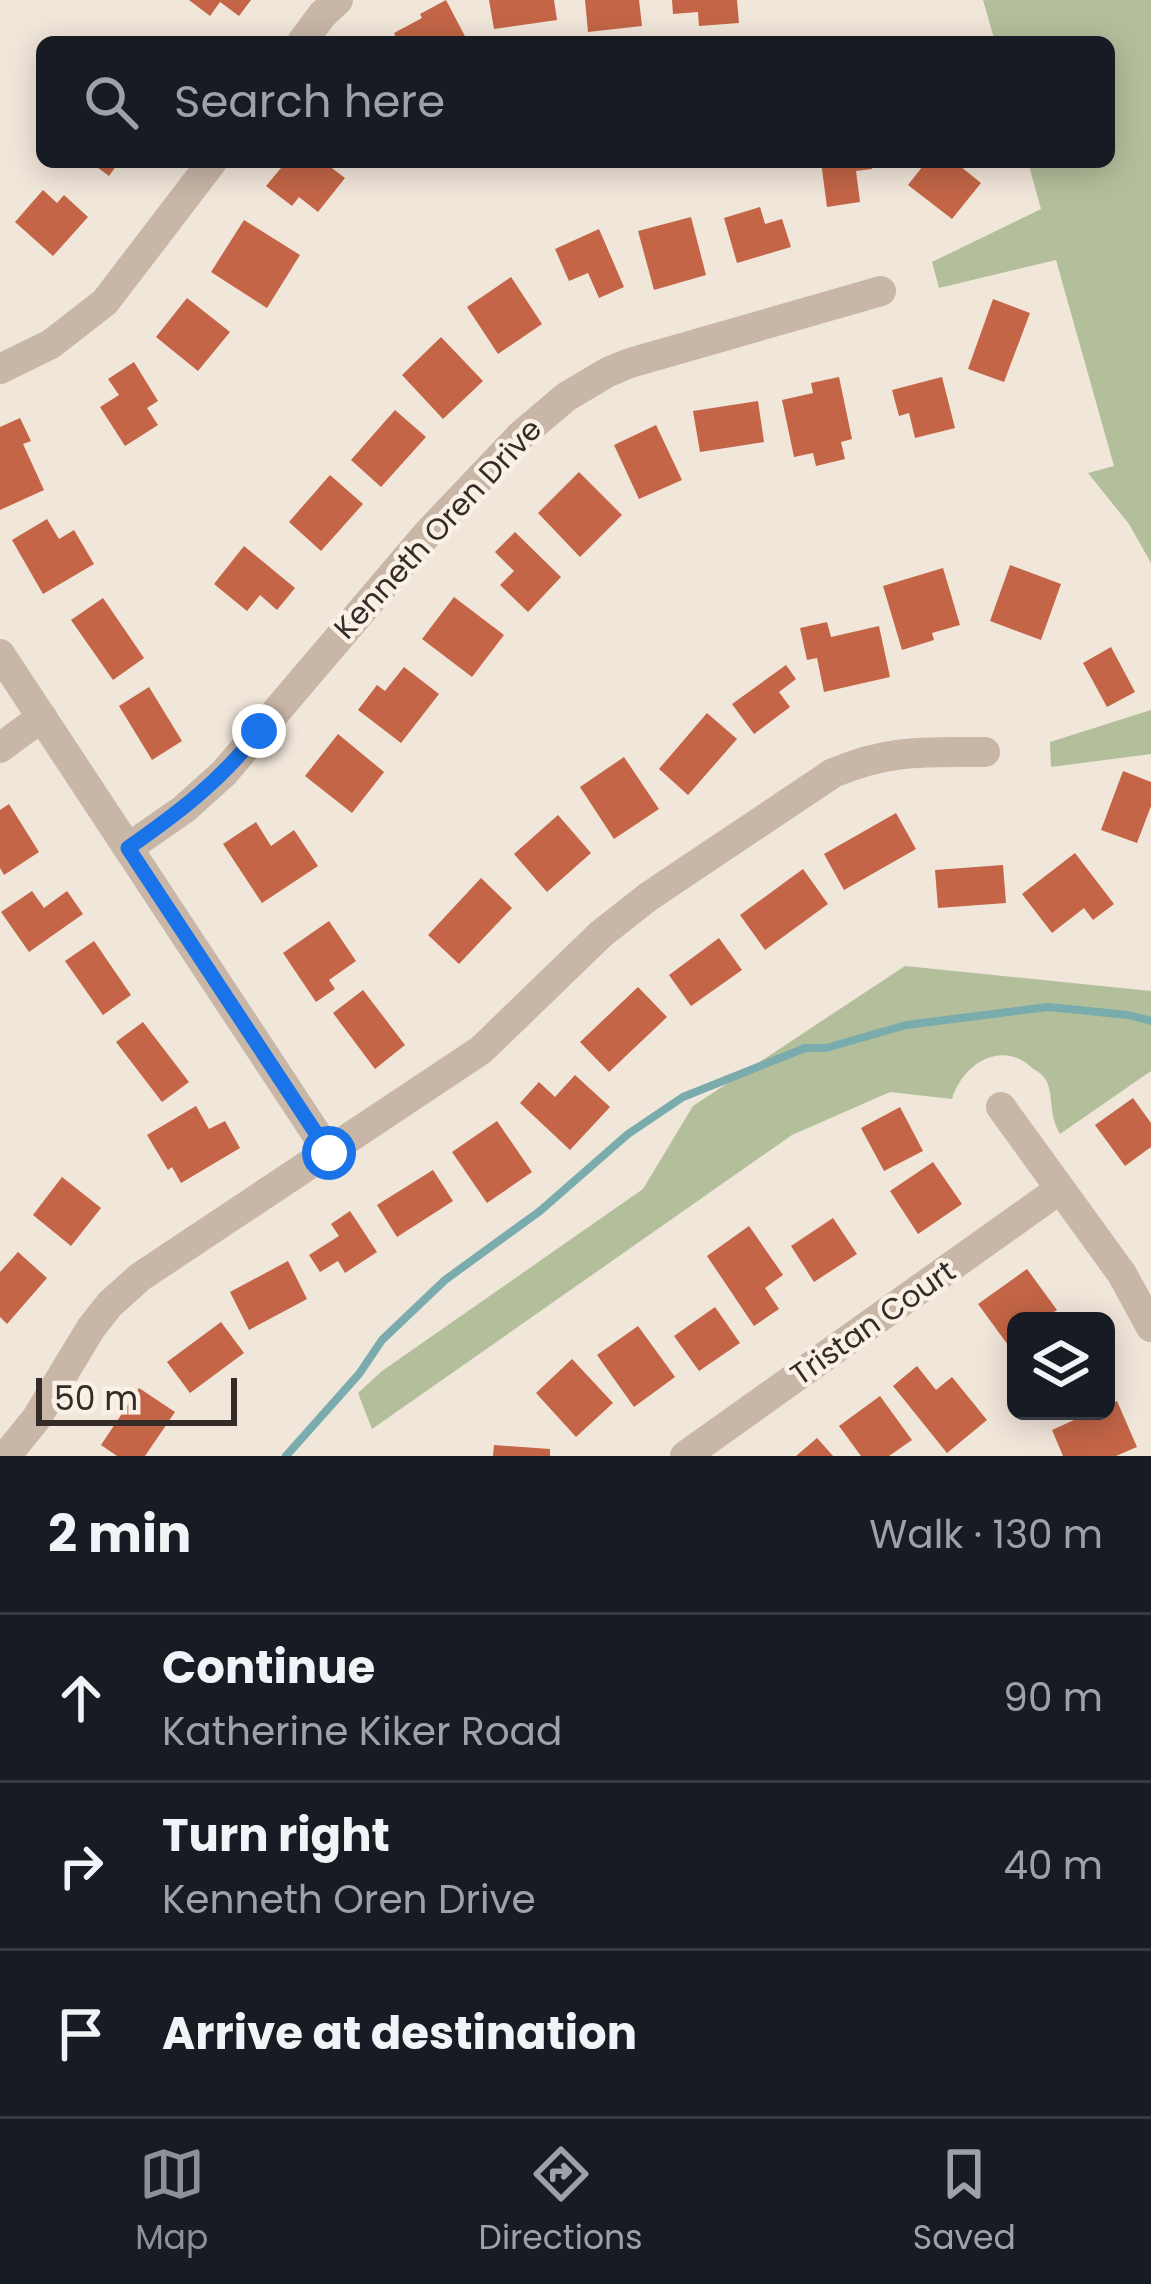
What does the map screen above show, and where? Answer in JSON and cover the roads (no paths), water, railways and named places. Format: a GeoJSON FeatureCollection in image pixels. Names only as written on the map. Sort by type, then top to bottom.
{"type":"FeatureCollection","features":[{"type":"Feature","properties":{"kind":"street"},"geometry":{"type":"LineString","coordinates":[[306,36],[338,0]]}},
{"type":"Feature","properties":{"kind":"street"},"geometry":{"type":"LineString","coordinates":[[0,369],[51,344],[105,302],[207,168]]}},
{"type":"Feature","properties":{"kind":"street","name":"Kenneth Oren Drive"},"geometry":{"type":"LineString","coordinates":[[128,848],[184,809],[224,773],[428,533],[548,410],[630,363],[881,291]]}},
{"type":"Feature","properties":{"kind":"street"},"geometry":{"type":"LineString","coordinates":[[0,654],[329,1153]]}},
{"type":"Feature","properties":{"kind":"street"},"geometry":{"type":"LineString","coordinates":[[0,748],[42,717]]}},
{"type":"Feature","properties":{"kind":"street"},"geometry":{"type":"LineString","coordinates":[[6,1456],[36,1419],[91,1328],[140,1277],[481,1050],[601,934],[648,896],[833,772],[901,752],[985,752]]}},
{"type":"Feature","properties":{"kind":"street"},"geometry":{"type":"LineString","coordinates":[[1000,1107],[1122,1274],[1151,1327]]}},
{"type":"Feature","properties":{"kind":"street","name":"Tristan Court"},"geometry":{"type":"LineString","coordinates":[[686,1456],[1060,1189]]}},
{"type":"Feature","properties":{"kind":"waterway"},"geometry":{"type":"LineString","coordinates":[[286,1456],[359,1374],[382,1340],[445,1280],[540,1211],[628,1134],[683,1097],[805,1048],[826,1048],[906,1025],[1048,1007],[1151,1021]]}}]}
